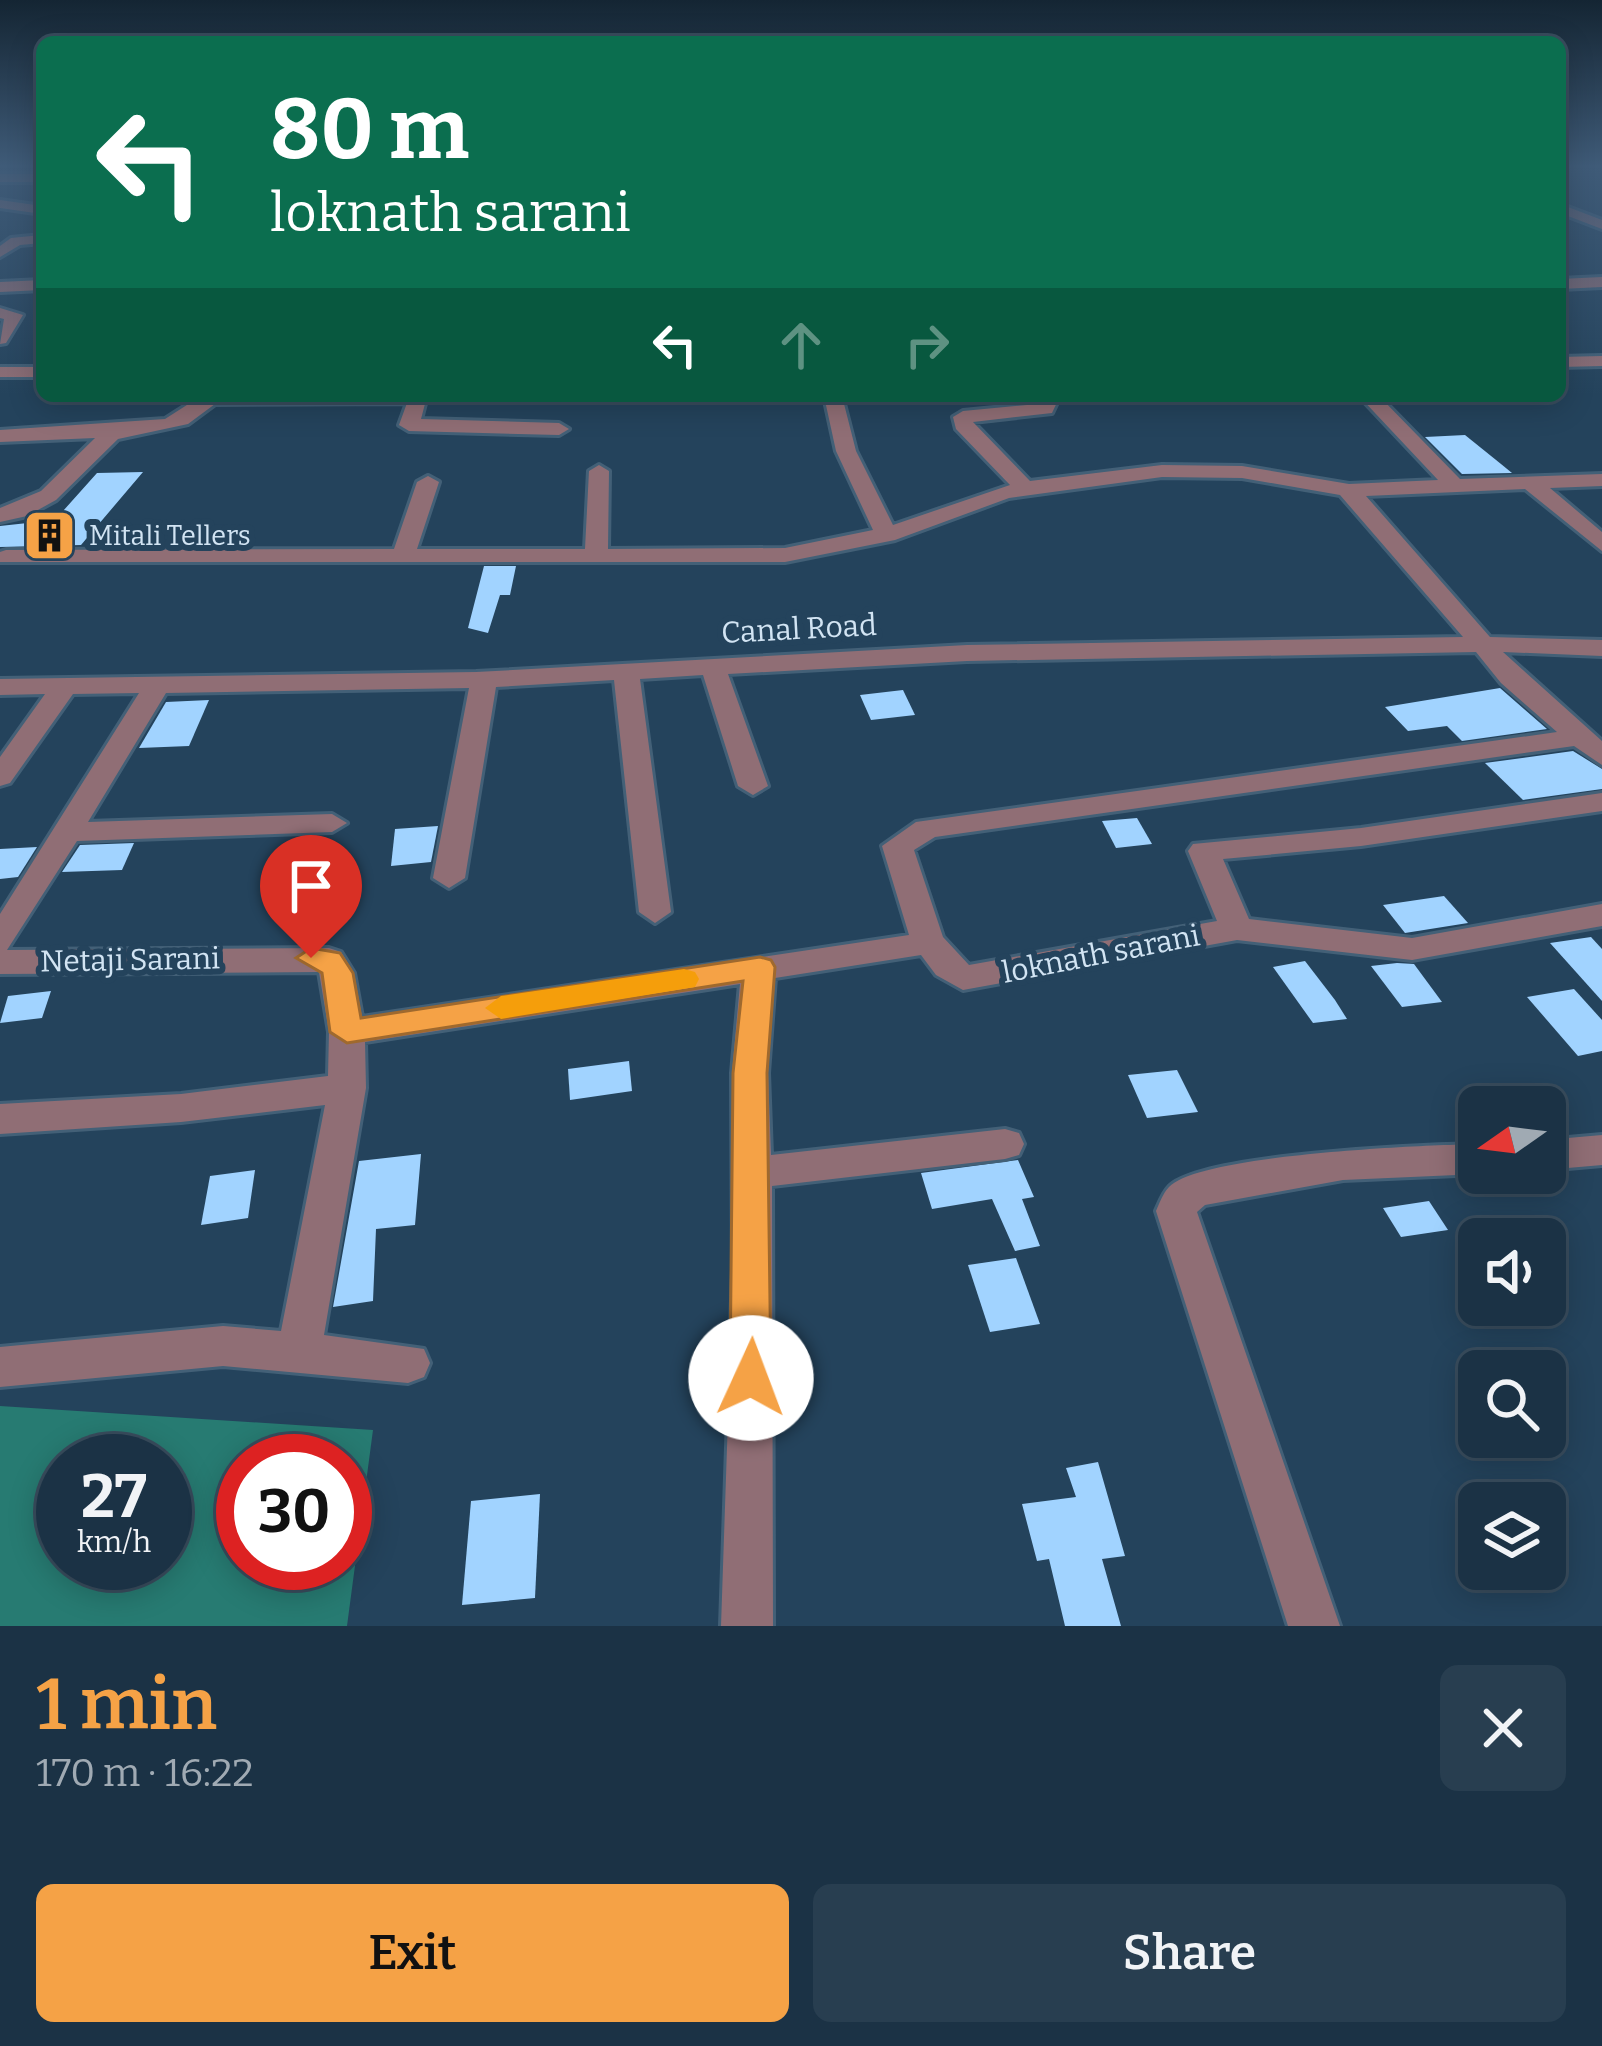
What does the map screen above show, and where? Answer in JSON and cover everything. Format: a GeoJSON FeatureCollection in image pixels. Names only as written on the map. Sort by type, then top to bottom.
{"type":"FeatureCollection","features":[{"type":"Feature","properties":{"kind":"street"},"geometry":{"type":"LineString","coordinates":[[1566,284],[1602,282]]}},
{"type":"Feature","properties":{"kind":"street"},"geometry":{"type":"LineString","coordinates":[[0,287],[36,285]]}},
{"type":"Feature","properties":{"kind":"street"},"geometry":{"type":"LineString","coordinates":[[0,313],[15,316],[0,339]]}},
{"type":"Feature","properties":{"kind":"street"},"geometry":{"type":"LineString","coordinates":[[1566,362],[1602,361]]}},
{"type":"Feature","properties":{"kind":"street"},"geometry":{"type":"LineString","coordinates":[[0,372],[36,372]]}},
{"type":"Feature","properties":{"kind":"street"},"geometry":{"type":"LineString","coordinates":[[0,436],[178,425],[205,402]]}},
{"type":"Feature","properties":{"kind":"street"},"geometry":{"type":"LineString","coordinates":[[416,402],[409,424],[559,429]]}},
{"type":"Feature","properties":{"kind":"street"},"geometry":{"type":"LineString","coordinates":[[834,402],[837,431],[857,484],[886,535]]}},
{"type":"Feature","properties":{"kind":"street"},"geometry":{"type":"LineString","coordinates":[[1024,487],[963,425],[963,417],[1045,409],[1048,402]]}},
{"type":"Feature","properties":{"kind":"street"},"geometry":{"type":"LineString","coordinates":[[1374,402],[1455,486]]}},
{"type":"Feature","properties":{"kind":"street"},"geometry":{"type":"LineString","coordinates":[[3,560],[32,510],[120,431]]}},
{"type":"Feature","properties":{"kind":"street"},"geometry":{"type":"LineString","coordinates":[[3,560],[784,555],[886,535],[1024,487],[1162,470],[1242,472],[1348,490],[1599,483]]}},
{"type":"Feature","properties":{"kind":"street"},"geometry":{"type":"LineString","coordinates":[[596,554],[598,471]]}},
{"type":"Feature","properties":{"kind":"street"},"geometry":{"type":"LineString","coordinates":[[404,554],[428,482]]}},
{"type":"Feature","properties":{"kind":"street"},"geometry":{"type":"LineString","coordinates":[[1533,485],[1602,544]]}},
{"type":"Feature","properties":{"kind":"street"},"geometry":{"type":"LineString","coordinates":[[1348,490],[1476,640],[1590,746]]}},
{"type":"Feature","properties":{"kind":"street"},"geometry":{"type":"LineString","coordinates":[[0,515],[32,510]]}},
{"type":"Feature","properties":{"kind":"street","name":"Canal Road"},"geometry":{"type":"LineString","coordinates":[[0,687],[155,689],[484,680],[968,652],[1476,640],[1602,648]]}},
{"type":"Feature","properties":{"kind":"street"},"geometry":{"type":"LineString","coordinates":[[713,667],[753,785]]}},
{"type":"Feature","properties":{"kind":"street"},"geometry":{"type":"LineString","coordinates":[[626,671],[655,912]]}},
{"type":"Feature","properties":{"kind":"street"},"geometry":{"type":"LineString","coordinates":[[449,878],[484,680]]}},
{"type":"Feature","properties":{"kind":"street"},"geometry":{"type":"LineString","coordinates":[[0,777],[64,686]]}},
{"type":"Feature","properties":{"kind":"street"},"geometry":{"type":"LineString","coordinates":[[0,941],[155,689]]}},
{"type":"Feature","properties":{"kind":"street"},"geometry":{"type":"LineString","coordinates":[[298,1352],[346,1088],[347,1032],[928,943],[897,846],[915,832],[1502,743],[1590,746]]}},
{"type":"Feature","properties":{"kind":"street","name":"loknath sarani"},"geometry":{"type":"LineString","coordinates":[[1237,929],[1204,851],[1361,837],[1602,802]]}},
{"type":"Feature","properties":{"kind":"street"},"geometry":{"type":"LineString","coordinates":[[70,832],[332,823]]}},
{"type":"Feature","properties":{"kind":"street","name":"loknath sarani"},"geometry":{"type":"LineString","coordinates":[[928,943],[945,968],[963,978],[1237,929],[1412,949],[1598,922]]}},
{"type":"Feature","properties":{"kind":"street","name":"Netaji Sarani"},"geometry":{"type":"LineString","coordinates":[[0,962],[329,960],[337,973],[347,1032]]}},
{"type":"Feature","properties":{"kind":"street"},"geometry":{"type":"LineString","coordinates":[[747,1626],[754,1270],[750,1073],[760,967]]}},
{"type":"Feature","properties":{"kind":"street"},"geometry":{"type":"LineString","coordinates":[[0,1119],[181,1108],[346,1088]]}},
{"type":"Feature","properties":{"kind":"street"},"geometry":{"type":"LineString","coordinates":[[750,1173],[1005,1144]]}},
{"type":"Feature","properties":{"kind":"street"},"geometry":{"type":"LineString","coordinates":[[1566,1153],[1602,1150]]}},
{"type":"Feature","properties":{"kind":"street"},"geometry":{"type":"LineString","coordinates":[[1314,1626],[1176,1211],[1184,1197],[1197,1190],[1343,1164],[1458,1160]]}},
{"type":"Feature","properties":{"kind":"street"},"geometry":{"type":"LineString","coordinates":[[0,1367],[223,1346],[408,1363]]}},
{"type":"Feature","properties":{"kind":"shaded area"},"geometry":{"type":"Polygon","coordinates":[[[0,1406],[373,1430],[372,1438],[216,1434],[216,1590],[352,1590],[347,1626],[0,1626],[0,1406]]]}},
{"type":"Feature","properties":{"kind":"building"},"geometry":{"type":"Polygon","coordinates":[[[1465,435],[1512,473],[1462,474],[1425,437],[1465,435]]]}},
{"type":"Feature","properties":{"kind":"building"},"geometry":{"type":"Polygon","coordinates":[[[143,472],[81,545],[0,547],[0,526],[55,520],[97,473],[143,472]]]}},
{"type":"Feature","properties":{"kind":"building"},"geometry":{"type":"Polygon","coordinates":[[[484,566],[516,566],[510,595],[500,595],[488,633],[468,628],[484,566]]]}},
{"type":"Feature","properties":{"kind":"building"},"geometry":{"type":"Polygon","coordinates":[[[1500,688],[1547,729],[1462,741],[1447,726],[1408,731],[1385,707],[1500,688]]]}},
{"type":"Feature","properties":{"kind":"building"},"geometry":{"type":"Polygon","coordinates":[[[903,690],[915,715],[871,720],[860,695],[903,690]]]}},
{"type":"Feature","properties":{"kind":"building"},"geometry":{"type":"Polygon","coordinates":[[[209,700],[189,746],[139,748],[166,702],[209,700]]]}},
{"type":"Feature","properties":{"kind":"building"},"geometry":{"type":"Polygon","coordinates":[[[1573,751],[1602,769],[1602,789],[1523,800],[1485,763],[1573,751]]]}},
{"type":"Feature","properties":{"kind":"building"},"geometry":{"type":"Polygon","coordinates":[[[1137,818],[1152,844],[1116,848],[1102,821],[1137,818]]]}},
{"type":"Feature","properties":{"kind":"building"},"geometry":{"type":"Polygon","coordinates":[[[438,826],[431,862],[391,866],[395,829],[438,826]]]}},
{"type":"Feature","properties":{"kind":"building"},"geometry":{"type":"Polygon","coordinates":[[[134,843],[122,870],[62,872],[80,845],[134,843]]]}},
{"type":"Feature","properties":{"kind":"building"},"geometry":{"type":"Polygon","coordinates":[[[37,847],[18,877],[0,879],[0,849],[37,847]]]}},
{"type":"Feature","properties":{"kind":"building"},"geometry":{"type":"Polygon","coordinates":[[[1444,896],[1468,923],[1405,933],[1383,905],[1444,896]]]}},
{"type":"Feature","properties":{"kind":"building"},"geometry":{"type":"Polygon","coordinates":[[[1591,937],[1602,949],[1602,1001],[1550,943],[1591,937]]]}},
{"type":"Feature","properties":{"kind":"building"},"geometry":{"type":"Polygon","coordinates":[[[1305,961],[1347,1019],[1313,1023],[1273,967],[1305,961]]]}},
{"type":"Feature","properties":{"kind":"building"},"geometry":{"type":"Polygon","coordinates":[[[1414,964],[1442,1002],[1402,1007],[1371,966],[1414,964]]]}},
{"type":"Feature","properties":{"kind":"building"},"geometry":{"type":"Polygon","coordinates":[[[1574,989],[1602,1020],[1602,1051],[1578,1056],[1527,997],[1574,989]]]}},
{"type":"Feature","properties":{"kind":"building"},"geometry":{"type":"Polygon","coordinates":[[[51,991],[42,1018],[0,1023],[8,996],[51,991]]]}},
{"type":"Feature","properties":{"kind":"building"},"geometry":{"type":"Polygon","coordinates":[[[629,1061],[632,1091],[570,1100],[568,1069],[629,1061]]]}},
{"type":"Feature","properties":{"kind":"building"},"geometry":{"type":"Polygon","coordinates":[[[1177,1070],[1198,1112],[1147,1118],[1128,1075],[1177,1070]]]}},
{"type":"Feature","properties":{"kind":"building"},"geometry":{"type":"Polygon","coordinates":[[[421,1154],[415,1225],[376,1229],[373,1301],[333,1307],[359,1161],[421,1154]]]}},
{"type":"Feature","properties":{"kind":"building"},"geometry":{"type":"Polygon","coordinates":[[[1018,1160],[1034,1197],[1022,1199],[1040,1246],[1015,1251],[992,1199],[932,1209],[921,1173],[1018,1160]]]}},
{"type":"Feature","properties":{"kind":"building"},"geometry":{"type":"Polygon","coordinates":[[[255,1170],[248,1218],[201,1225],[210,1176],[255,1170]]]}},
{"type":"Feature","properties":{"kind":"building"},"geometry":{"type":"Polygon","coordinates":[[[1429,1201],[1448,1230],[1401,1237],[1383,1208],[1429,1201]]]}},
{"type":"Feature","properties":{"kind":"building"},"geometry":{"type":"Polygon","coordinates":[[[1016,1258],[1040,1324],[990,1332],[968,1265],[1016,1258]]]}},
{"type":"Feature","properties":{"kind":"building"},"geometry":{"type":"Polygon","coordinates":[[[1098,1462],[1125,1556],[1102,1559],[1121,1626],[1065,1626],[1049,1559],[1037,1561],[1022,1504],[1076,1497],[1066,1468],[1098,1462]]]}},
{"type":"Feature","properties":{"kind":"building"},"geometry":{"type":"Polygon","coordinates":[[[540,1494],[535,1598],[462,1605],[471,1501],[540,1494]]]}},
{"type":"Feature","properties":{"kind":"slow traffic"},"geometry":{"type":"LineString","coordinates":[[501,1008],[684,979]]}},
{"type":"Feature","properties":{"kind":"place","name":"Mitali Tellers"},"geometry":{"type":"Point","coordinates":[50,536]}},
{"type":"Feature","properties":{"kind":"route"},"geometry":{"type":"LineString","coordinates":[[311,958],[329,960],[337,973],[347,1032],[760,967],[750,1073],[751,1378]]}}]}
